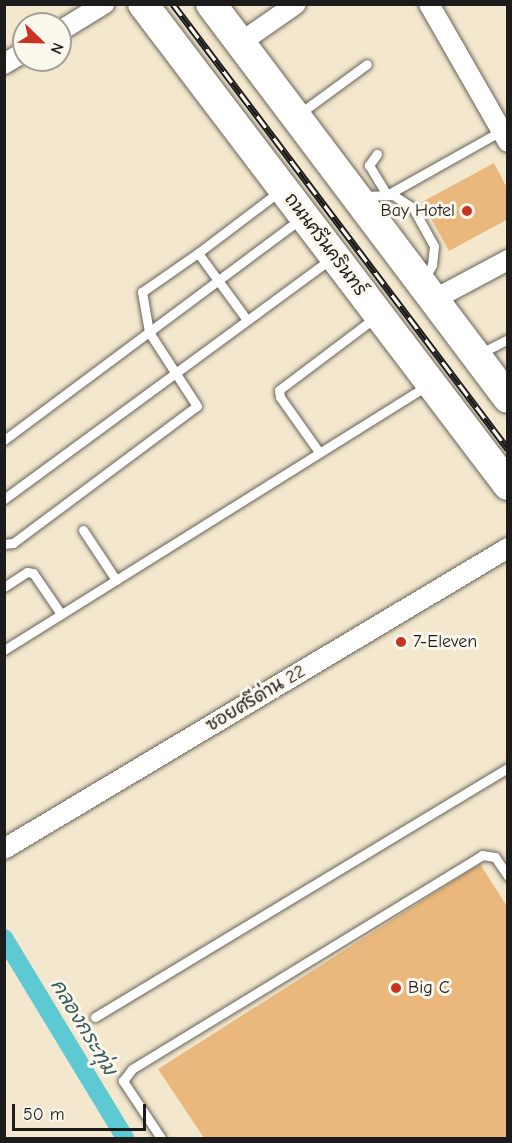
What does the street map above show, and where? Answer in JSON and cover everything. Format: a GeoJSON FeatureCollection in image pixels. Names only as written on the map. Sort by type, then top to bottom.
{"type":"FeatureCollection","features":[{"type":"Feature","properties":{"kind":"main road","name":"ถนนศรีนครินทร์"},"geometry":{"type":"LineString","coordinates":[[143,4],[507,485]]}},
{"type":"Feature","properties":{"kind":"main road"},"geometry":{"type":"LineString","coordinates":[[211,4],[507,398]]}},
{"type":"Feature","properties":{"kind":"street"},"geometry":{"type":"LineString","coordinates":[[72,24],[104,4]]}},
{"type":"Feature","properties":{"kind":"street"},"geometry":{"type":"LineString","coordinates":[[240,43],[296,4]]}},
{"type":"Feature","properties":{"kind":"street"},"geometry":{"type":"LineString","coordinates":[[429,4],[506,138]]}},
{"type":"Feature","properties":{"kind":"street"},"geometry":{"type":"LineString","coordinates":[[427,292],[507,260]]}},
{"type":"Feature","properties":{"kind":"street","name":"ซอยศรีด่าน 22"},"geometry":{"type":"LineString","coordinates":[[4,849],[507,548]]}},
{"type":"Feature","properties":{"kind":"lane"},"geometry":{"type":"LineString","coordinates":[[295,117],[367,64]]}},
{"type":"Feature","properties":{"kind":"lane"},"geometry":{"type":"LineString","coordinates":[[387,195],[506,138]]}},
{"type":"Feature","properties":{"kind":"lane"},"geometry":{"type":"LineString","coordinates":[[377,154],[369,165],[387,195]]}},
{"type":"Feature","properties":{"kind":"lane"},"geometry":{"type":"LineString","coordinates":[[4,544],[13,543],[195,410],[195,398],[149,332],[142,292],[283,189]]}},
{"type":"Feature","properties":{"kind":"lane"},"geometry":{"type":"LineString","coordinates":[[355,197],[387,195],[408,202],[434,242],[427,292]]}},
{"type":"Feature","properties":{"kind":"lane"},"geometry":{"type":"LineString","coordinates":[[4,440],[303,217]]}},
{"type":"Feature","properties":{"kind":"lane"},"geometry":{"type":"LineString","coordinates":[[198,253],[247,321]]}},
{"type":"Feature","properties":{"kind":"lane"},"geometry":{"type":"LineString","coordinates":[[4,499],[334,257]]}},
{"type":"Feature","properties":{"kind":"lane"},"geometry":{"type":"LineString","coordinates":[[319,452],[280,397],[279,390],[378,315]]}},
{"type":"Feature","properties":{"kind":"lane"},"geometry":{"type":"LineString","coordinates":[[476,356],[507,339]]}},
{"type":"Feature","properties":{"kind":"lane"},"geometry":{"type":"LineString","coordinates":[[4,650],[430,383]]}},
{"type":"Feature","properties":{"kind":"lane"},"geometry":{"type":"LineString","coordinates":[[83,530],[116,580]]}},
{"type":"Feature","properties":{"kind":"lane"},"geometry":{"type":"LineString","coordinates":[[4,587],[27,572],[33,573],[62,614]]}},
{"type":"Feature","properties":{"kind":"lane"},"geometry":{"type":"LineString","coordinates":[[95,1017],[507,768]]}},
{"type":"Feature","properties":{"kind":"lane"},"geometry":{"type":"LineString","coordinates":[[160,1138],[123,1081],[125,1074],[482,855],[495,857],[507,876]]}},
{"type":"Feature","properties":{"kind":"building","name":"Bay Hotel"},"geometry":{"type":"Polygon","coordinates":[[[494,163],[508,190],[508,219],[449,251],[422,202],[494,163]]]}},
{"type":"Feature","properties":{"kind":"building","name":"Big C"},"geometry":{"type":"Polygon","coordinates":[[[480,864],[508,908],[508,1138],[204,1138],[158,1069],[480,864]]]}},
{"type":"Feature","properties":{"kind":"waterway","name":"คลองกระทุ่ม"},"geometry":{"type":"LineString","coordinates":[[4,938],[125,1138]]}},
{"type":"Feature","properties":{"kind":"railway"},"geometry":{"type":"LineString","coordinates":[[173,4],[508,449]]}},
{"type":"Feature","properties":{"kind":"place","name":"Bay Hotel"},"geometry":{"type":"Point","coordinates":[467,211]}},
{"type":"Feature","properties":{"kind":"place","name":"7-Eleven"},"geometry":{"type":"Point","coordinates":[401,642]}},
{"type":"Feature","properties":{"kind":"place","name":"Big C"},"geometry":{"type":"Point","coordinates":[396,988]}}]}
